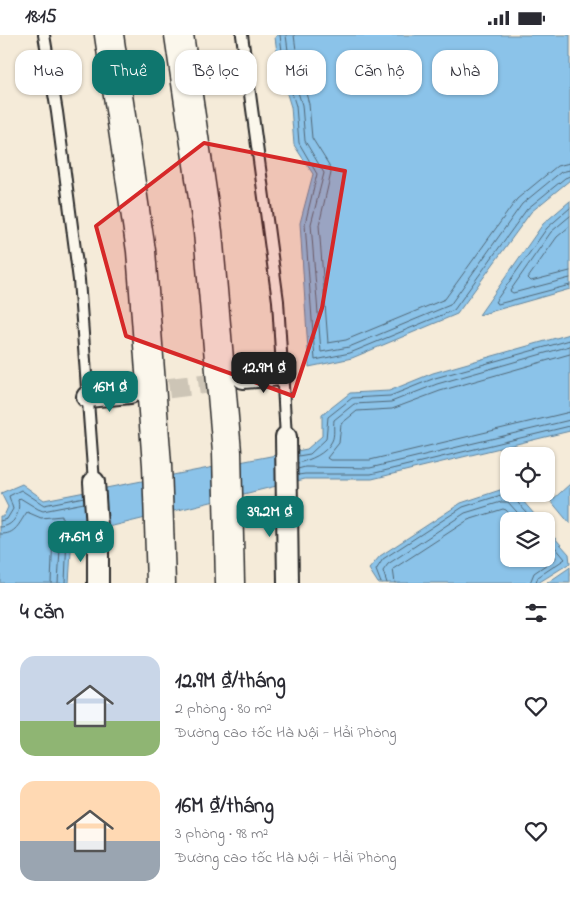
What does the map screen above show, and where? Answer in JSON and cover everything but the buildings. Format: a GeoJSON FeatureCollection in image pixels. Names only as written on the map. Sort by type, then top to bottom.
{"type":"FeatureCollection","features":[{"type":"Feature","properties":{"kind":"highway"},"geometry":{"type":"LineString","coordinates":[[109,35],[141,251],[157,465],[161,583]]}},
{"type":"Feature","properties":{"kind":"highway"},"geometry":{"type":"LineString","coordinates":[[179,35],[208,232],[227,452],[230,583]]}},
{"type":"Feature","properties":{"kind":"street"},"geometry":{"type":"LineString","coordinates":[[243,378],[282,375]]}},
{"type":"Feature","properties":{"kind":"street"},"geometry":{"type":"LineString","coordinates":[[87,397],[130,393]]}},
{"type":"Feature","properties":{"kind":"street"},"geometry":{"type":"LineString","coordinates":[[286,437],[288,583]]}},
{"type":"Feature","properties":{"kind":"street"},"geometry":{"type":"LineString","coordinates":[[94,482],[98,543],[98,583]]}},
{"type":"Feature","properties":{"kind":"lane"},"geometry":{"type":"LineString","coordinates":[[44,35],[57,112],[79,280],[94,482]]}},
{"type":"Feature","properties":{"kind":"lane"},"geometry":{"type":"LineString","coordinates":[[242,35],[278,301],[286,437]]}},
{"type":"Feature","properties":{"kind":"highlighted area"},"geometry":{"type":"Polygon","coordinates":[[[204,143],[345,171],[322,308],[293,396],[126,336],[96,226],[204,143]]]}},
{"type":"Feature","properties":{"kind":"water"},"geometry":{"type":"Polygon","coordinates":[[[278,35],[570,35],[570,180],[531,212],[457,314],[352,358],[309,367],[300,223],[313,174],[294,145],[291,107],[287,95],[326,95],[326,50],[277,50],[275,37],[278,35]]]}},
{"type":"Feature","properties":{"kind":"water"},"geometry":{"type":"Polygon","coordinates":[[[570,201],[570,289],[479,315],[543,224],[570,201]]]}},
{"type":"Feature","properties":{"kind":"water"},"geometry":{"type":"Polygon","coordinates":[[[570,334],[570,431],[372,479],[305,479],[72,536],[69,583],[0,583],[0,516],[4,516],[8,507],[1,493],[22,484],[44,500],[307,449],[322,436],[322,415],[350,393],[389,391],[433,373],[570,334]]]}},
{"type":"Feature","properties":{"kind":"water"},"geometry":{"type":"Polygon","coordinates":[[[570,484],[570,524],[552,502],[555,502],[555,497],[570,484]]]}},
{"type":"Feature","properties":{"kind":"water"},"geometry":{"type":"Polygon","coordinates":[[[500,490],[500,502],[524,502],[532,512],[500,512],[500,567],[555,567],[555,538],[569,554],[570,563],[538,583],[378,583],[369,569],[380,556],[461,503],[500,490]]]}},
{"type":"Feature","properties":{"kind":"water"},"geometry":{"type":"Polygon","coordinates":[[[569,568],[570,583],[547,583],[569,568]]]}},
{"type":"Feature","properties":{"kind":"tunnel"},"geometry":{"type":"LineString","coordinates":[[139,392],[234,380]]}}]}
